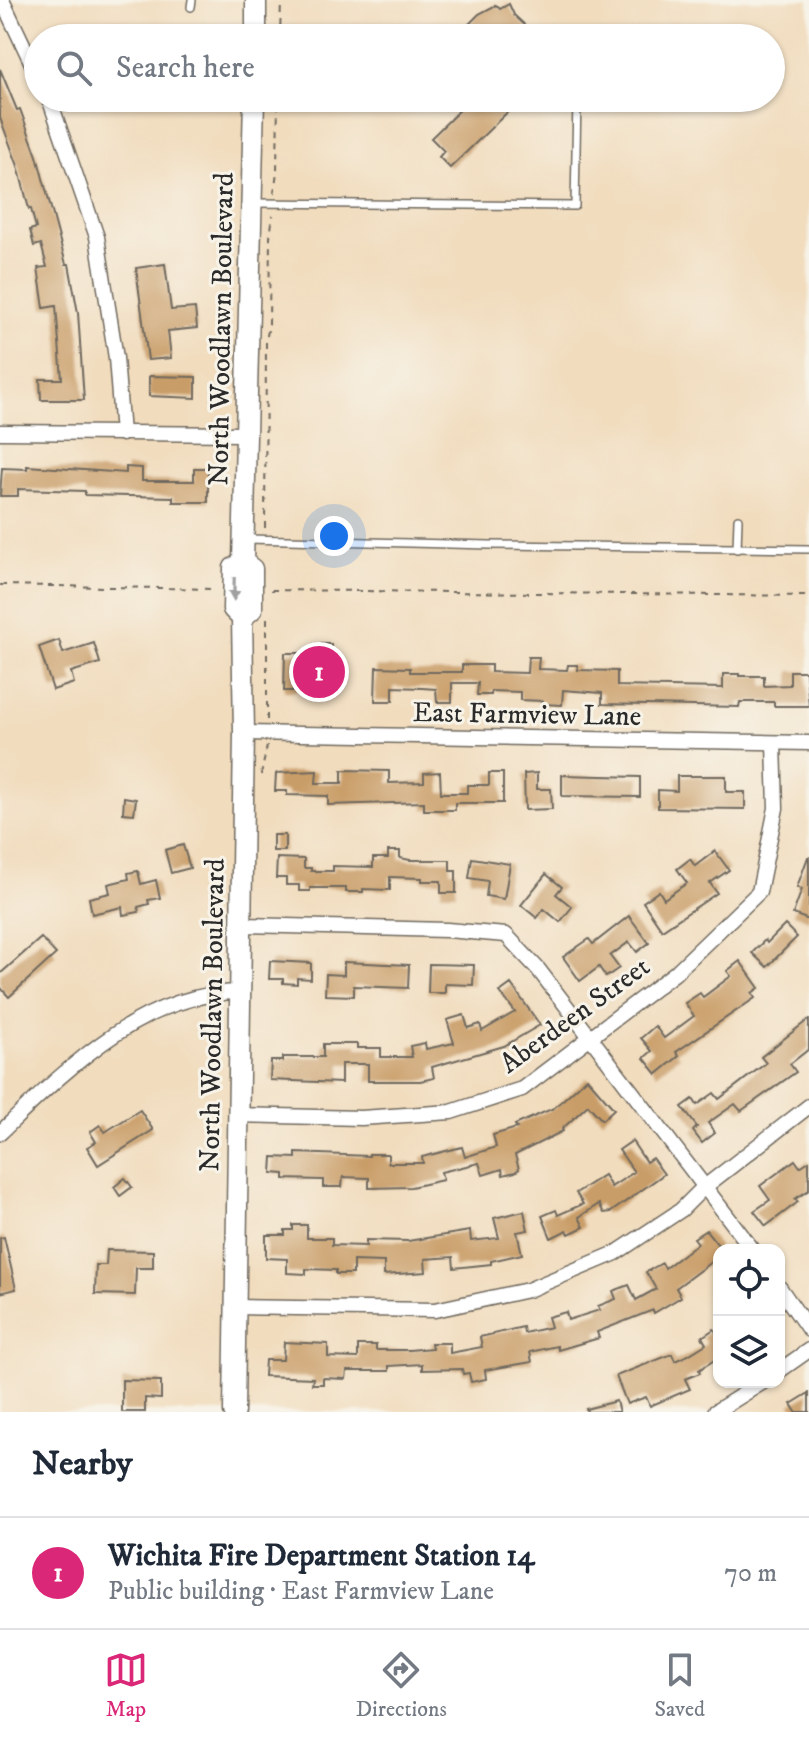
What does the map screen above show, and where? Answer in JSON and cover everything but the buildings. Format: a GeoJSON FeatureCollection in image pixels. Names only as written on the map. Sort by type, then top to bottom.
{"type":"FeatureCollection","features":[{"type":"Feature","properties":{"kind":"main road"},"geometry":{"type":"LineString","coordinates":[[256,0],[256,24]]}},
{"type":"Feature","properties":{"kind":"main road","name":"North Woodlawn Boulevard"},"geometry":{"type":"LineString","coordinates":[[234,1412],[244,733],[242,618],[233,609],[234,568],[243,562],[254,112]]}},
{"type":"Feature","properties":{"kind":"street"},"geometry":{"type":"LineString","coordinates":[[2,0],[24,46]]}},
{"type":"Feature","properties":{"kind":"street"},"geometry":{"type":"LineString","coordinates":[[55,112],[97,237],[116,358],[122,434]]}},
{"type":"Feature","properties":{"kind":"street"},"geometry":{"type":"LineString","coordinates":[[0,432],[246,434]]}},
{"type":"Feature","properties":{"kind":"street","name":"East Farmview Lane"},"geometry":{"type":"LineString","coordinates":[[244,733],[809,743]]}},
{"type":"Feature","properties":{"kind":"street","name":"Aberdeen Street"},"geometry":{"type":"LineString","coordinates":[[237,1115],[361,1118],[451,1112],[522,1089],[675,973],[759,892],[776,808],[774,743]]}},
{"type":"Feature","properties":{"kind":"street"},"geometry":{"type":"LineString","coordinates":[[241,925],[447,930],[506,935],[538,969],[748,1244]]}},
{"type":"Feature","properties":{"kind":"street"},"geometry":{"type":"LineString","coordinates":[[0,1133],[45,1090],[132,1021],[181,999],[217,992],[240,992]]}},
{"type":"Feature","properties":{"kind":"street"},"geometry":{"type":"LineString","coordinates":[[235,1307],[435,1310],[528,1290],[616,1253],[681,1210],[705,1186],[809,1106]]}},
{"type":"Feature","properties":{"kind":"street"},"geometry":{"type":"LineString","coordinates":[[785,1296],[809,1330]]}},
{"type":"Feature","properties":{"kind":"street"},"geometry":{"type":"LineString","coordinates":[[785,1367],[809,1350]]}},
{"type":"Feature","properties":{"kind":"street"},"geometry":{"type":"LineString","coordinates":[[715,1412],[753,1388]]}},
{"type":"Feature","properties":{"kind":"lane"},"geometry":{"type":"LineString","coordinates":[[251,203],[575,206],[577,112]]}},
{"type":"Feature","properties":{"kind":"lane"},"geometry":{"type":"LineString","coordinates":[[737,549],[738,519]]}},
{"type":"Feature","properties":{"kind":"lane"},"geometry":{"type":"LineString","coordinates":[[243,539],[809,549]]}},
{"type":"Feature","properties":{"kind":"path"},"geometry":{"type":"LineString","coordinates":[[280,24],[281,0]]}},
{"type":"Feature","properties":{"kind":"path"},"geometry":{"type":"LineString","coordinates":[[265,540],[266,342],[278,112]]}},
{"type":"Feature","properties":{"kind":"path"},"geometry":{"type":"LineString","coordinates":[[0,585],[219,589]]}},
{"type":"Feature","properties":{"kind":"path"},"geometry":{"type":"LineString","coordinates":[[267,590],[809,596]]}},
{"type":"Feature","properties":{"kind":"path"},"geometry":{"type":"LineString","coordinates":[[259,783],[267,734],[267,618]]}},
{"type":"Feature","properties":{"kind":"place","name":"Wichita Fire Department Station 14"},"geometry":{"type":"Point","coordinates":[319,672]}}]}
